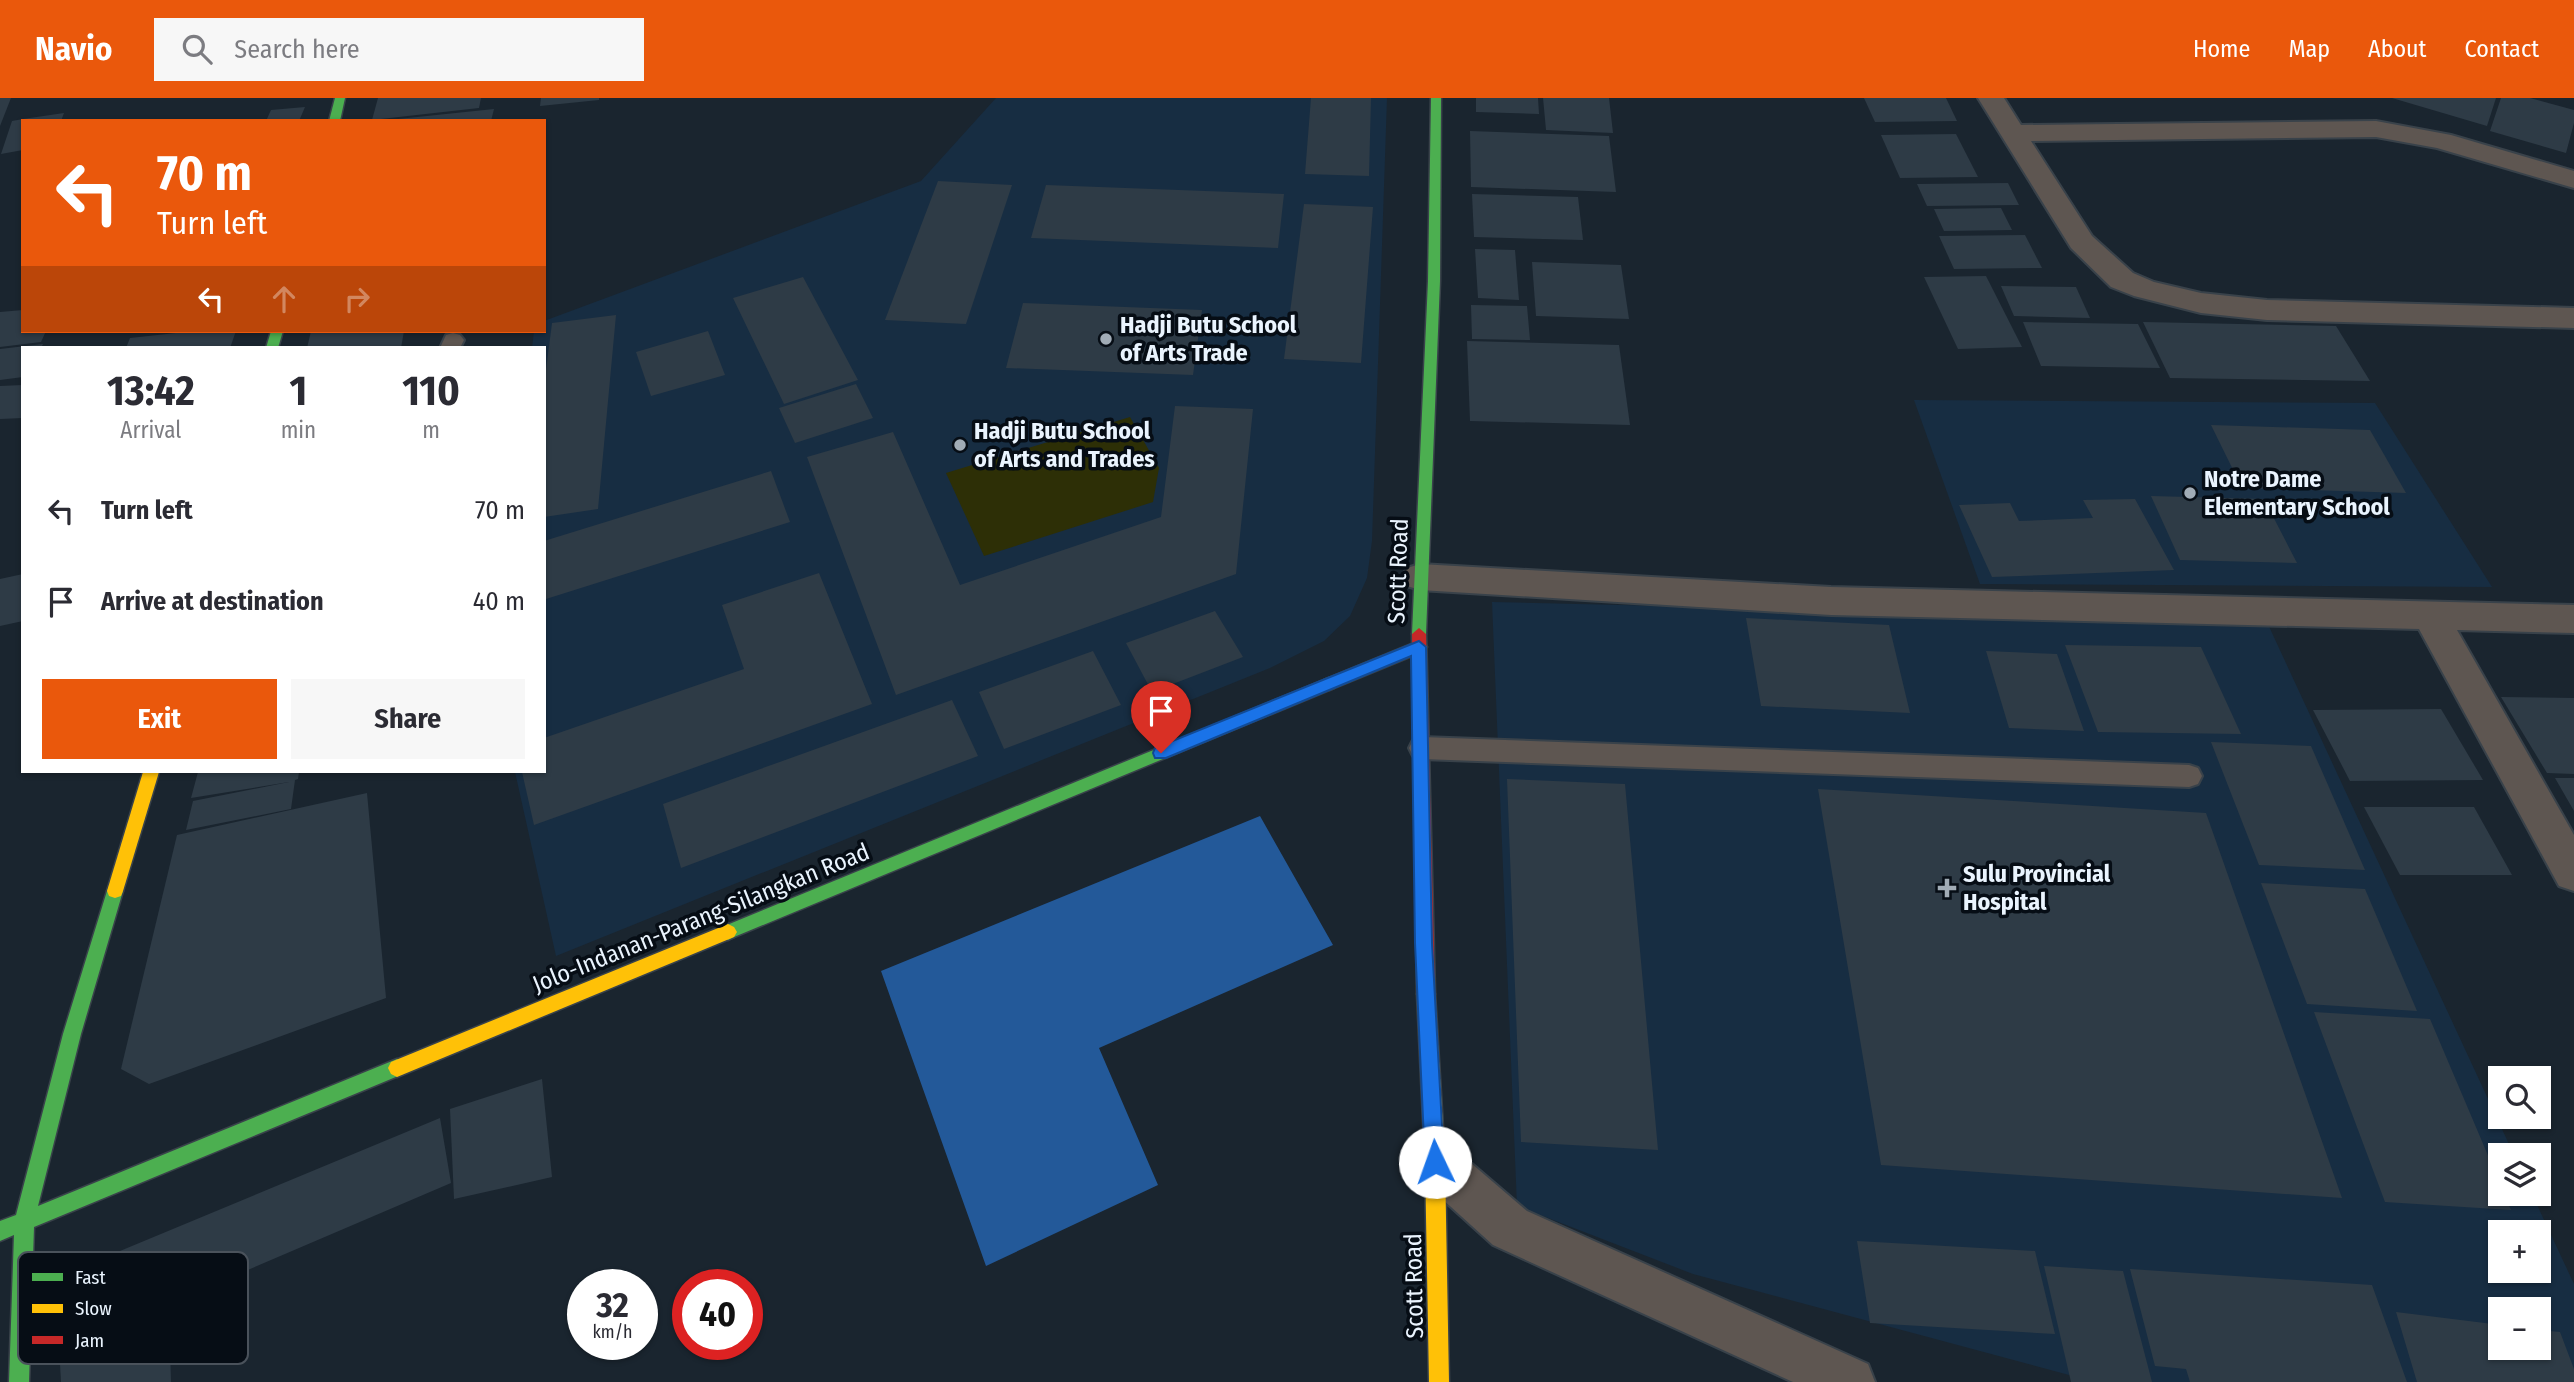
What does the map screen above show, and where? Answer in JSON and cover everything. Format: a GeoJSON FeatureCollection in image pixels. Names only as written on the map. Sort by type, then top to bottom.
{"type":"FeatureCollection","features":[{"type":"Feature","properties":{"kind":"street"},"geometry":{"type":"LineString","coordinates":[[335,119],[340,98]]}},
{"type":"Feature","properties":{"kind":"street","name":"Scott Road"},"geometry":{"type":"LineString","coordinates":[[1436,98],[1434,281],[1419,647],[1423,943],[1435,1162],[1439,1382]]}},
{"type":"Feature","properties":{"kind":"street"},"geometry":{"type":"LineString","coordinates":[[1992,98],[2081,242],[2122,280],[2145,289],[2201,303],[2267,310],[2574,318]]}},
{"type":"Feature","properties":{"kind":"street"},"geometry":{"type":"LineString","coordinates":[[2012,133],[2376,129],[2441,142],[2574,180]]}},
{"type":"Feature","properties":{"kind":"street"},"geometry":{"type":"LineString","coordinates":[[1420,577],[1831,601],[2574,619]]}},
{"type":"Feature","properties":{"kind":"street"},"geometry":{"type":"LineString","coordinates":[[2431,617],[2574,873]]}},
{"type":"Feature","properties":{"kind":"street","name":"Jolo-Indanan-Parang-Silangkan Road"},"geometry":{"type":"LineString","coordinates":[[0,1231],[1419,647]]}},
{"type":"Feature","properties":{"kind":"street"},"geometry":{"type":"LineString","coordinates":[[23,1252],[24,1221],[72,1034],[151,773]]}},
{"type":"Feature","properties":{"kind":"street"},"geometry":{"type":"LineString","coordinates":[[1435,1162],[1510,1227],[1850,1382]]}},
{"type":"Feature","properties":{"kind":"street"},"geometry":{"type":"LineString","coordinates":[[19,1382],[20,1364]]}},
{"type":"Feature","properties":{"kind":"lane"},"geometry":{"type":"LineString","coordinates":[[1422,748],[2189,776]]}},
{"type":"Feature","properties":{"kind":"shaded area","name":"Hadji Butu School of Arts and Trades"},"geometry":{"type":"Polygon","coordinates":[[[996,98],[1387,98],[1372,541],[1367,578],[1350,616],[1324,641],[1270,668],[556,956],[515,773],[546,773],[546,346],[532,346],[534,333],[546,333],[546,320],[921,181],[996,98]]]}},
{"type":"Feature","properties":{"kind":"shaded area","name":"Notre Dame Elementary School"},"geometry":{"type":"Polygon","coordinates":[[[1914,400],[2375,403],[2492,587],[1980,584],[1914,400]]]}},
{"type":"Feature","properties":{"kind":"shaded area"},"geometry":{"type":"Polygon","coordinates":[[[1130,417],[1159,468],[1153,502],[984,556],[946,473],[1130,417]]]}},
{"type":"Feature","properties":{"kind":"shaded area","name":"Sulu Provincial Hospital"},"geometry":{"type":"Polygon","coordinates":[[[1492,602],[2266,620],[2488,1099],[2488,1129],[2502,1129],[2508,1143],[2488,1143],[2488,1206],[2538,1206],[2544,1220],[2488,1220],[2488,1283],[2551,1283],[2551,1235],[2574,1284],[2574,1382],[2095,1382],[1693,1274],[1517,1206],[1492,602]]]}},
{"type":"Feature","properties":{"kind":"water"},"geometry":{"type":"Polygon","coordinates":[[[1260,816],[1333,945],[1099,1048],[1158,1185],[986,1266],[881,971],[1260,816]]]}},
{"type":"Feature","properties":{"kind":"building"},"geometry":{"type":"Polygon","coordinates":[[[0,98],[11,98],[0,126],[0,98]]]}},
{"type":"Feature","properties":{"kind":"building"},"geometry":{"type":"Polygon","coordinates":[[[378,98],[481,98],[479,108],[372,119],[378,98]]]}},
{"type":"Feature","properties":{"kind":"building"},"geometry":{"type":"Polygon","coordinates":[[[541,98],[599,98],[599,100],[540,106],[541,98]]]}},
{"type":"Feature","properties":{"kind":"building"},"geometry":{"type":"Polygon","coordinates":[[[1311,98],[1371,98],[1369,176],[1305,174],[1311,98]]]}},
{"type":"Feature","properties":{"kind":"building"},"geometry":{"type":"Polygon","coordinates":[[[1476,98],[1538,98],[1539,114],[1476,112],[1476,98]]]}},
{"type":"Feature","properties":{"kind":"building"},"geometry":{"type":"Polygon","coordinates":[[[1543,98],[1609,98],[1613,133],[1546,130],[1543,98]]]}},
{"type":"Feature","properties":{"kind":"building"},"geometry":{"type":"Polygon","coordinates":[[[1864,98],[1946,98],[1957,121],[1875,122],[1864,98]]]}},
{"type":"Feature","properties":{"kind":"building"},"geometry":{"type":"Polygon","coordinates":[[[2392,98],[2496,98],[2487,126],[2392,98]]]}},
{"type":"Feature","properties":{"kind":"building"},"geometry":{"type":"Polygon","coordinates":[[[2501,98],[2530,98],[2574,110],[2574,123],[2566,153],[2490,131],[2501,98]]]}},
{"type":"Feature","properties":{"kind":"building"},"geometry":{"type":"Polygon","coordinates":[[[305,107],[300,119],[267,119],[271,110],[305,107]]]}},
{"type":"Feature","properties":{"kind":"building"},"geometry":{"type":"Polygon","coordinates":[[[494,109],[492,119],[398,119],[494,109]]]}},
{"type":"Feature","properties":{"kind":"building"},"geometry":{"type":"Polygon","coordinates":[[[64,113],[62,119],[23,119],[64,113]]]}},
{"type":"Feature","properties":{"kind":"building"},"geometry":{"type":"Polygon","coordinates":[[[21,119],[21,150],[1,154],[12,121],[21,119]]]}},
{"type":"Feature","properties":{"kind":"building"},"geometry":{"type":"Polygon","coordinates":[[[1470,131],[1609,136],[1616,192],[1471,187],[1470,131]]]}},
{"type":"Feature","properties":{"kind":"building"},"geometry":{"type":"Polygon","coordinates":[[[1956,134],[1978,177],[1900,178],[1881,135],[1956,134]]]}},
{"type":"Feature","properties":{"kind":"building"},"geometry":{"type":"Polygon","coordinates":[[[938,181],[1012,185],[966,324],[885,320],[938,181]]]}},
{"type":"Feature","properties":{"kind":"building"},"geometry":{"type":"Polygon","coordinates":[[[2008,183],[2019,205],[1927,206],[1917,184],[2008,183]]]}},
{"type":"Feature","properties":{"kind":"building"},"geometry":{"type":"Polygon","coordinates":[[[1046,185],[1284,194],[1278,248],[1031,238],[1046,185]]]}},
{"type":"Feature","properties":{"kind":"building"},"geometry":{"type":"Polygon","coordinates":[[[1472,194],[1578,197],[1583,240],[1474,237],[1472,194]]]}},
{"type":"Feature","properties":{"kind":"building"},"geometry":{"type":"Polygon","coordinates":[[[1304,204],[1373,207],[1361,363],[1284,359],[1304,204]]]}},
{"type":"Feature","properties":{"kind":"building"},"geometry":{"type":"Polygon","coordinates":[[[2001,208],[2012,230],[1944,231],[1934,209],[2001,208]]]}},
{"type":"Feature","properties":{"kind":"building"},"geometry":{"type":"Polygon","coordinates":[[[2025,235],[2042,268],[1954,269],[1939,236],[2025,235]]]}},
{"type":"Feature","properties":{"kind":"building"},"geometry":{"type":"Polygon","coordinates":[[[1475,249],[1515,250],[1519,300],[1478,298],[1475,249]]]}},
{"type":"Feature","properties":{"kind":"building"},"geometry":{"type":"Polygon","coordinates":[[[1532,262],[1621,265],[1629,319],[1536,316],[1532,262]]]}},
{"type":"Feature","properties":{"kind":"building"},"geometry":{"type":"Polygon","coordinates":[[[1986,276],[2022,347],[1958,349],[1924,277],[1986,276]]]}},
{"type":"Feature","properties":{"kind":"building"},"geometry":{"type":"Polygon","coordinates":[[[803,277],[858,380],[784,404],[733,298],[803,277]]]}},
{"type":"Feature","properties":{"kind":"building"},"geometry":{"type":"Polygon","coordinates":[[[2001,286],[2076,287],[2090,318],[2014,316],[2001,286]]]}},
{"type":"Feature","properties":{"kind":"building","name":"Hadji Butu School of Arts Trade"},"geometry":{"type":"Polygon","coordinates":[[[1023,303],[1202,310],[1193,375],[1006,368],[1023,303]]]}},
{"type":"Feature","properties":{"kind":"building"},"geometry":{"type":"Polygon","coordinates":[[[1471,305],[1527,306],[1530,340],[1472,339],[1471,305]]]}},
{"type":"Feature","properties":{"kind":"building"},"geometry":{"type":"Polygon","coordinates":[[[21,310],[21,333],[45,333],[41,342],[0,347],[0,312],[21,310]]]}},
{"type":"Feature","properties":{"kind":"building"},"geometry":{"type":"Polygon","coordinates":[[[616,315],[598,509],[546,517],[546,370],[552,323],[616,315]]]}},
{"type":"Feature","properties":{"kind":"building"},"geometry":{"type":"Polygon","coordinates":[[[2023,322],[2138,324],[2160,368],[2041,366],[2023,322]]]}},
{"type":"Feature","properties":{"kind":"building"},"geometry":{"type":"Polygon","coordinates":[[[2143,322],[2336,326],[2370,381],[2170,378],[2143,322]]]}},
{"type":"Feature","properties":{"kind":"building"},"geometry":{"type":"Polygon","coordinates":[[[708,331],[725,375],[651,396],[636,352],[708,331]]]}},
{"type":"Feature","properties":{"kind":"building"},"geometry":{"type":"Polygon","coordinates":[[[176,333],[235,333],[231,346],[127,346],[130,338],[176,333]]]}},
{"type":"Feature","properties":{"kind":"building"},"geometry":{"type":"Polygon","coordinates":[[[311,333],[404,333],[401,346],[307,346],[311,333]]]}},
{"type":"Feature","properties":{"kind":"building"},"geometry":{"type":"Polygon","coordinates":[[[1467,341],[1619,345],[1630,425],[1470,421],[1467,341]]]}},
{"type":"Feature","properties":{"kind":"building"},"geometry":{"type":"Polygon","coordinates":[[[21,347],[21,377],[0,380],[0,349],[21,347]]]}},
{"type":"Feature","properties":{"kind":"building"},"geometry":{"type":"Polygon","coordinates":[[[856,384],[873,418],[795,443],[779,408],[856,384]]]}},
{"type":"Feature","properties":{"kind":"building"},"geometry":{"type":"Polygon","coordinates":[[[21,385],[21,418],[0,419],[0,386],[21,385]]]}},
{"type":"Feature","properties":{"kind":"building"},"geometry":{"type":"Polygon","coordinates":[[[1175,406],[1253,409],[1236,574],[896,695],[807,457],[893,432],[960,585],[1161,517],[1175,406]]]}},
{"type":"Feature","properties":{"kind":"building"},"geometry":{"type":"Polygon","coordinates":[[[2211,425],[2370,430],[2406,493],[2242,488],[2211,425]]]}},
{"type":"Feature","properties":{"kind":"building"},"geometry":{"type":"Polygon","coordinates":[[[771,471],[790,522],[546,599],[546,540],[771,471]]]}},
{"type":"Feature","properties":{"kind":"building"},"geometry":{"type":"Polygon","coordinates":[[[2151,496],[2264,499],[2297,563],[2180,560],[2151,496]]]}},
{"type":"Feature","properties":{"kind":"building"},"geometry":{"type":"Polygon","coordinates":[[[2135,499],[2174,570],[1992,577],[1959,505],[2010,503],[2019,521],[2093,518],[2083,500],[2135,499]]]}},
{"type":"Feature","properties":{"kind":"building"},"geometry":{"type":"Polygon","coordinates":[[[819,573],[872,704],[534,825],[522,773],[546,773],[546,737],[744,669],[722,605],[819,573]]]}},
{"type":"Feature","properties":{"kind":"building"},"geometry":{"type":"Polygon","coordinates":[[[21,574],[21,621],[0,626],[0,579],[21,574]]]}},
{"type":"Feature","properties":{"kind":"building"},"geometry":{"type":"Polygon","coordinates":[[[1215,611],[1243,657],[1152,692],[1126,643],[1215,611]]]}},
{"type":"Feature","properties":{"kind":"building"},"geometry":{"type":"Polygon","coordinates":[[[1746,618],[1889,625],[1910,713],[1761,706],[1746,618]]]}},
{"type":"Feature","properties":{"kind":"building"},"geometry":{"type":"Polygon","coordinates":[[[2065,645],[2201,647],[2241,734],[2098,732],[2065,645]]]}},
{"type":"Feature","properties":{"kind":"building"},"geometry":{"type":"Polygon","coordinates":[[[1093,651],[1121,705],[1004,749],[979,692],[1093,651]]]}},
{"type":"Feature","properties":{"kind":"building"},"geometry":{"type":"Polygon","coordinates":[[[1986,651],[2057,654],[2084,731],[2009,728],[1986,651]]]}},
{"type":"Feature","properties":{"kind":"building"},"geometry":{"type":"Polygon","coordinates":[[[2501,697],[2574,698],[2574,774],[2547,773],[2501,697]]]}},
{"type":"Feature","properties":{"kind":"building"},"geometry":{"type":"Polygon","coordinates":[[[952,700],[978,756],[681,868],[663,804],[952,700]]]}},
{"type":"Feature","properties":{"kind":"building"},"geometry":{"type":"Polygon","coordinates":[[[2441,709],[2483,780],[2350,781],[2313,710],[2441,709]]]}},
{"type":"Feature","properties":{"kind":"building"},"geometry":{"type":"Polygon","coordinates":[[[2211,742],[2311,746],[2365,870],[2259,865],[2211,742]]]}},
{"type":"Feature","properties":{"kind":"building"},"geometry":{"type":"Polygon","coordinates":[[[198,773],[299,773],[298,779],[295,780],[291,809],[186,830],[193,801],[289,782],[191,798],[198,773]]]}},
{"type":"Feature","properties":{"kind":"building"},"geometry":{"type":"Polygon","coordinates":[[[2555,778],[2574,778],[2574,811],[2555,778]]]}},
{"type":"Feature","properties":{"kind":"building"},"geometry":{"type":"Polygon","coordinates":[[[1507,779],[1625,784],[1658,1150],[1521,1142],[1507,779]]]}},
{"type":"Feature","properties":{"kind":"building","name":"Sulu Provincial Hospital"},"geometry":{"type":"Polygon","coordinates":[[[1818,789],[2206,813],[2342,1198],[1881,1165],[1818,789]]]}},
{"type":"Feature","properties":{"kind":"building"},"geometry":{"type":"Polygon","coordinates":[[[367,793],[386,998],[149,1084],[121,1069],[177,835],[367,793]]]}},
{"type":"Feature","properties":{"kind":"building"},"geometry":{"type":"Polygon","coordinates":[[[2364,807],[2474,807],[2512,875],[2400,875],[2364,807]]]}},
{"type":"Feature","properties":{"kind":"building"},"geometry":{"type":"Polygon","coordinates":[[[2261,883],[2365,889],[2417,1011],[2307,1004],[2261,883]]]}},
{"type":"Feature","properties":{"kind":"building"},"geometry":{"type":"Polygon","coordinates":[[[2314,1012],[2430,1019],[2488,1155],[2488,1206],[2509,1206],[2511,1210],[2385,1202],[2314,1012]]]}},
{"type":"Feature","properties":{"kind":"building"},"geometry":{"type":"Polygon","coordinates":[[[542,1079],[552,1177],[454,1199],[450,1109],[542,1079]]]}},
{"type":"Feature","properties":{"kind":"building"},"geometry":{"type":"Polygon","coordinates":[[[440,1118],[451,1183],[248,1270],[248,1252],[118,1252],[440,1118]]]}},
{"type":"Feature","properties":{"kind":"building"},"geometry":{"type":"Polygon","coordinates":[[[1857,1241],[2035,1251],[2055,1334],[1870,1323],[1857,1241]]]}},
{"type":"Feature","properties":{"kind":"building"},"geometry":{"type":"Polygon","coordinates":[[[2044,1266],[2123,1271],[2152,1382],[2071,1382],[2044,1266]]]}},
{"type":"Feature","properties":{"kind":"building"},"geometry":{"type":"Polygon","coordinates":[[[2130,1269],[2372,1285],[2407,1382],[2190,1382],[2186,1369],[2155,1366],[2130,1269]]]}},
{"type":"Feature","properties":{"kind":"building"},"geometry":{"type":"Polygon","coordinates":[[[2396,1312],[2488,1323],[2488,1360],[2551,1360],[2551,1331],[2560,1332],[2574,1369],[2574,1382],[2417,1382],[2396,1312]]]}},
{"type":"Feature","properties":{"kind":"building"},"geometry":{"type":"Polygon","coordinates":[[[60,1364],[170,1364],[171,1382],[61,1382],[60,1364]]]}},
{"type":"Feature","properties":{"kind":"traffic: fast"},"geometry":{"type":"LineString","coordinates":[[335,119],[340,98]]}},
{"type":"Feature","properties":{"kind":"traffic: fast"},"geometry":{"type":"LineString","coordinates":[[1419,634],[1434,281],[1436,98]]}},
{"type":"Feature","properties":{"kind":"traffic: fast"},"geometry":{"type":"LineString","coordinates":[[273,346],[276,333]]}},
{"type":"Feature","properties":{"kind":"traffic: fast"},"geometry":{"type":"LineString","coordinates":[[728,932],[1329,684]]}},
{"type":"Feature","properties":{"kind":"traffic: fast"},"geometry":{"type":"LineString","coordinates":[[23,1252],[24,1221],[72,1034],[115,891]]}},
{"type":"Feature","properties":{"kind":"traffic: fast"},"geometry":{"type":"LineString","coordinates":[[0,1231],[397,1068]]}},
{"type":"Feature","properties":{"kind":"traffic: fast"},"geometry":{"type":"LineString","coordinates":[[19,1382],[20,1364]]}},
{"type":"Feature","properties":{"kind":"traffic: slow"},"geometry":{"type":"LineString","coordinates":[[1329,684],[1419,647]]}},
{"type":"Feature","properties":{"kind":"traffic: slow"},"geometry":{"type":"LineString","coordinates":[[115,891],[151,773]]}},
{"type":"Feature","properties":{"kind":"traffic: slow"},"geometry":{"type":"LineString","coordinates":[[397,1068],[728,932]]}},
{"type":"Feature","properties":{"kind":"traffic: slow"},"geometry":{"type":"LineString","coordinates":[[1426,994],[1435,1162],[1439,1382]]}},
{"type":"Feature","properties":{"kind":"traffic: jam"},"geometry":{"type":"LineString","coordinates":[[1419,634],[1426,994]]}},
{"type":"Feature","properties":{"kind":"place","name":"Hadji Butu School of Arts Trade"},"geometry":{"type":"Point","coordinates":[1106,339]}},
{"type":"Feature","properties":{"kind":"place","name":"Hadji Butu School of Arts and Trades"},"geometry":{"type":"Point","coordinates":[960,445]}},
{"type":"Feature","properties":{"kind":"place","name":"Notre Dame Elementary School"},"geometry":{"type":"Point","coordinates":[2190,493]}},
{"type":"Feature","properties":{"kind":"place","name":"Sulu Provincial Hospital"},"geometry":{"type":"Point","coordinates":[1947,888]}},
{"type":"Feature","properties":{"kind":"route"},"geometry":{"type":"LineString","coordinates":[[1161,753],[1419,647],[1423,943],[1435,1162]]}}]}
